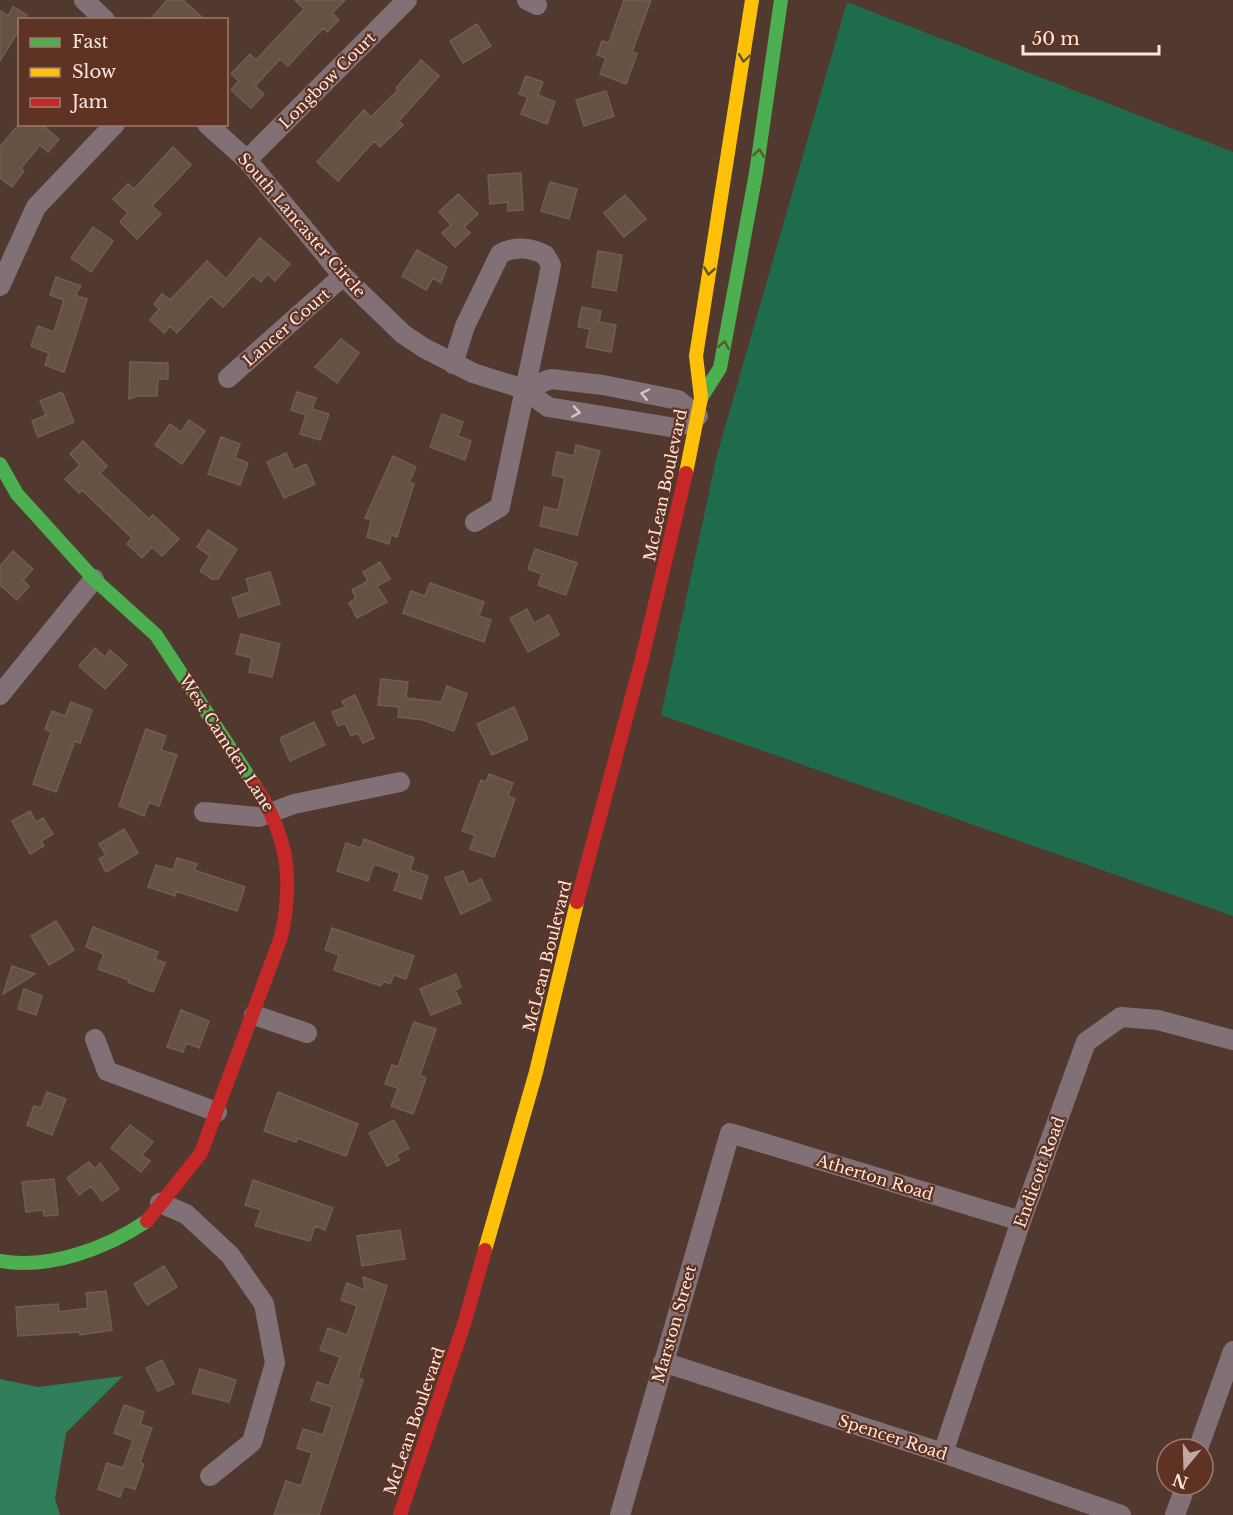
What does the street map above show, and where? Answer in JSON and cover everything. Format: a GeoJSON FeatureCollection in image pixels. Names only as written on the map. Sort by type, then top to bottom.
{"type":"FeatureCollection","features":[{"type":"Feature","properties":{"kind":"main road","name":"McLean Boulevard"},"geometry":{"type":"LineString","coordinates":[[699,407],[696,356],[752,0]]}},
{"type":"Feature","properties":{"kind":"main road","name":"McLean Boulevard"},"geometry":{"type":"LineString","coordinates":[[400,1515],[465,1322],[536,1072],[558,974],[643,655],[699,407],[720,368],[756,174],[781,0]]}},
{"type":"Feature","properties":{"kind":"main road","name":"West Camden Lane"},"geometry":{"type":"LineString","coordinates":[[0,464],[16,494],[94,579],[156,635],[273,813],[284,842],[289,876],[288,908],[254,1015],[201,1153],[160,1203],[153,1217],[125,1236],[98,1248],[43,1262],[17,1264],[0,1261]]}},
{"type":"Feature","properties":{"kind":"street","name":"Longbow Court"},"geometry":{"type":"LineString","coordinates":[[247,160],[406,0]]}},
{"type":"Feature","properties":{"kind":"street"},"geometry":{"type":"LineString","coordinates":[[0,286],[36,207],[113,126]]}},
{"type":"Feature","properties":{"kind":"street","name":"South Lancaster Circle"},"geometry":{"type":"LineString","coordinates":[[209,126],[247,160],[343,276],[403,334],[453,364],[498,383],[524,389],[548,407],[676,428],[699,407]]}},
{"type":"Feature","properties":{"kind":"street"},"geometry":{"type":"LineString","coordinates":[[453,364],[465,326],[500,254],[508,249],[518,248],[540,252],[549,258],[551,266],[534,355],[524,389],[500,507],[475,522]]}},
{"type":"Feature","properties":{"kind":"street","name":"Lancer Court"},"geometry":{"type":"LineString","coordinates":[[228,378],[343,276]]}},
{"type":"Feature","properties":{"kind":"street"},"geometry":{"type":"LineString","coordinates":[[524,389],[551,379],[603,385],[678,400],[699,407]]}},
{"type":"Feature","properties":{"kind":"street"},"geometry":{"type":"LineString","coordinates":[[0,695],[94,579]]}},
{"type":"Feature","properties":{"kind":"street"},"geometry":{"type":"LineString","coordinates":[[204,812],[259,817],[294,804],[400,782]]}},
{"type":"Feature","properties":{"kind":"street"},"geometry":{"type":"LineString","coordinates":[[254,1015],[307,1033]]}},
{"type":"Feature","properties":{"kind":"street","name":"Endicott Road"},"geometry":{"type":"LineString","coordinates":[[943,1453],[1021,1221],[1086,1042],[1121,1017],[1158,1020],[1233,1040]]}},
{"type":"Feature","properties":{"kind":"street"},"geometry":{"type":"LineString","coordinates":[[95,1039],[107,1071],[217,1112]]}},
{"type":"Feature","properties":{"kind":"street","name":"Atherton Road"},"geometry":{"type":"LineString","coordinates":[[730,1133],[1021,1221]]}},
{"type":"Feature","properties":{"kind":"street","name":"Marston Street"},"geometry":{"type":"LineString","coordinates":[[620,1515],[730,1133]]}},
{"type":"Feature","properties":{"kind":"street"},"geometry":{"type":"LineString","coordinates":[[160,1203],[186,1214],[230,1255],[264,1304],[275,1363],[252,1442],[210,1476]]}},
{"type":"Feature","properties":{"kind":"street"},"geometry":{"type":"LineString","coordinates":[[1202,1437],[1233,1351]]}},
{"type":"Feature","properties":{"kind":"street","name":"Spencer Road"},"geometry":{"type":"LineString","coordinates":[[663,1362],[943,1453],[1121,1515]]}},
{"type":"Feature","properties":{"kind":"street"},"geometry":{"type":"LineString","coordinates":[[1175,1515],[1182,1497]]}},
{"type":"Feature","properties":{"kind":"green space"},"geometry":{"type":"Polygon","coordinates":[[[847,2],[1233,152],[1233,916],[661,715],[717,455],[847,2]]]}},
{"type":"Feature","properties":{"kind":"green space"},"geometry":{"type":"Polygon","coordinates":[[[123,1376],[66,1433],[55,1499],[60,1515],[0,1515],[0,1379],[38,1387],[123,1376]]]}},
{"type":"Feature","properties":{"kind":"building"},"geometry":{"type":"Polygon","coordinates":[[[167,0],[183,0],[203,18],[152,18],[167,0]]]}},
{"type":"Feature","properties":{"kind":"building"},"geometry":{"type":"Polygon","coordinates":[[[295,0],[345,0],[332,13],[339,20],[327,32],[323,28],[288,66],[280,59],[255,86],[264,94],[251,108],[231,90],[239,81],[231,74],[250,54],[256,60],[304,9],[295,0]]]}},
{"type":"Feature","properties":{"kind":"building"},"geometry":{"type":"Polygon","coordinates":[[[624,0],[651,0],[632,52],[637,54],[626,84],[600,74],[606,58],[597,55],[602,41],[609,43],[624,0]]]}},
{"type":"Feature","properties":{"kind":"building"},"geometry":{"type":"Polygon","coordinates":[[[13,7],[27,15],[26,18],[18,18],[18,31],[0,61],[0,11],[8,16],[13,7]]]}},
{"type":"Feature","properties":{"kind":"building"},"geometry":{"type":"Polygon","coordinates":[[[477,24],[491,46],[463,63],[450,41],[477,24]]]}},
{"type":"Feature","properties":{"kind":"building"},"geometry":{"type":"Polygon","coordinates":[[[421,60],[439,76],[399,121],[403,125],[380,147],[374,141],[338,181],[317,162],[364,110],[371,117],[398,90],[396,88],[421,60]]]}},
{"type":"Feature","properties":{"kind":"building"},"geometry":{"type":"Polygon","coordinates":[[[526,76],[543,82],[538,95],[555,102],[547,124],[521,114],[528,97],[519,94],[526,76]]]}},
{"type":"Feature","properties":{"kind":"building"},"geometry":{"type":"Polygon","coordinates":[[[606,91],[614,116],[584,126],[576,100],[606,91]]]}},
{"type":"Feature","properties":{"kind":"building"},"geometry":{"type":"Polygon","coordinates":[[[18,125],[43,126],[59,139],[48,152],[40,145],[21,168],[24,171],[12,187],[0,178],[0,147],[18,125]]]}},
{"type":"Feature","properties":{"kind":"building"},"geometry":{"type":"Polygon","coordinates":[[[173,147],[191,165],[152,206],[161,214],[137,239],[120,222],[128,213],[113,199],[128,184],[134,189],[173,147]]]}},
{"type":"Feature","properties":{"kind":"building"},"geometry":{"type":"Polygon","coordinates":[[[521,173],[523,210],[508,211],[508,202],[490,204],[488,175],[521,173]]]}},
{"type":"Feature","properties":{"kind":"building"},"geometry":{"type":"Polygon","coordinates":[[[550,182],[577,189],[569,219],[541,211],[550,182]]]}},
{"type":"Feature","properties":{"kind":"building"},"geometry":{"type":"Polygon","coordinates":[[[458,194],[478,214],[464,227],[470,233],[455,247],[442,233],[451,225],[439,212],[458,194]]]}},
{"type":"Feature","properties":{"kind":"building"},"geometry":{"type":"Polygon","coordinates":[[[625,195],[646,219],[624,237],[604,213],[625,195]]]}},
{"type":"Feature","properties":{"kind":"building"},"geometry":{"type":"Polygon","coordinates":[[[93,227],[113,241],[91,272],[71,258],[93,227]]]}},
{"type":"Feature","properties":{"kind":"building"},"geometry":{"type":"Polygon","coordinates":[[[260,238],[290,264],[275,281],[267,274],[261,282],[253,275],[223,307],[211,296],[177,333],[170,326],[164,333],[150,320],[159,309],[154,304],[162,294],[170,300],[207,261],[226,279],[260,238]]]}},
{"type":"Feature","properties":{"kind":"building"},"geometry":{"type":"Polygon","coordinates":[[[417,250],[447,267],[441,283],[433,278],[426,290],[402,276],[417,250]]]}},
{"type":"Feature","properties":{"kind":"building"},"geometry":{"type":"Polygon","coordinates":[[[598,251],[622,255],[616,291],[592,287],[598,251]]]}},
{"type":"Feature","properties":{"kind":"building"},"geometry":{"type":"Polygon","coordinates":[[[56,277],[81,286],[75,295],[87,299],[64,372],[45,365],[49,353],[31,346],[38,326],[54,332],[64,300],[50,295],[56,277]]]}},
{"type":"Feature","properties":{"kind":"building"},"geometry":{"type":"Polygon","coordinates":[[[582,307],[601,311],[599,322],[616,325],[611,352],[586,347],[590,329],[578,327],[582,307]]]}},
{"type":"Feature","properties":{"kind":"building"},"geometry":{"type":"Polygon","coordinates":[[[341,339],[359,353],[337,383],[315,367],[341,339]]]}},
{"type":"Feature","properties":{"kind":"building"},"geometry":{"type":"Polygon","coordinates":[[[130,362],[168,363],[168,379],[158,379],[157,396],[137,396],[129,399],[130,362]]]}},
{"type":"Feature","properties":{"kind":"building"},"geometry":{"type":"Polygon","coordinates":[[[62,392],[74,422],[38,437],[32,421],[46,415],[40,401],[62,392]]]}},
{"type":"Feature","properties":{"kind":"building"},"geometry":{"type":"Polygon","coordinates":[[[297,392],[316,398],[312,409],[329,414],[320,440],[300,434],[306,415],[291,410],[297,392]]]}},
{"type":"Feature","properties":{"kind":"building"},"geometry":{"type":"Polygon","coordinates":[[[442,414],[463,422],[458,436],[471,441],[465,460],[430,447],[442,414]]]}},
{"type":"Feature","properties":{"kind":"building"},"geometry":{"type":"Polygon","coordinates":[[[189,420],[205,431],[182,464],[155,445],[170,424],[181,432],[189,420]]]}},
{"type":"Feature","properties":{"kind":"building"},"geometry":{"type":"Polygon","coordinates":[[[221,437],[240,444],[235,458],[248,463],[240,485],[208,474],[221,437]]]}},
{"type":"Feature","properties":{"kind":"building"},"geometry":{"type":"Polygon","coordinates":[[[83,441],[107,466],[100,473],[149,519],[153,515],[179,539],[162,556],[152,547],[142,558],[127,544],[132,538],[82,490],[79,493],[65,479],[80,465],[70,454],[83,441]]]}},
{"type":"Feature","properties":{"kind":"building"},"geometry":{"type":"Polygon","coordinates":[[[576,445],[600,451],[577,535],[540,526],[544,507],[558,510],[565,478],[552,475],[557,452],[574,456],[576,445]]]}},
{"type":"Feature","properties":{"kind":"building"},"geometry":{"type":"Polygon","coordinates":[[[286,453],[294,470],[306,464],[315,484],[284,498],[267,462],[286,453]]]}},
{"type":"Feature","properties":{"kind":"building"},"geometry":{"type":"Polygon","coordinates":[[[393,456],[416,467],[409,482],[414,484],[397,537],[391,535],[389,544],[367,537],[371,520],[365,518],[393,456]]]}},
{"type":"Feature","properties":{"kind":"building"},"geometry":{"type":"Polygon","coordinates":[[[208,530],[237,549],[218,579],[212,579],[200,571],[210,556],[197,547],[208,530]]]}},
{"type":"Feature","properties":{"kind":"building"},"geometry":{"type":"Polygon","coordinates":[[[535,549],[577,563],[566,595],[538,585],[542,574],[528,569],[535,549]]]}},
{"type":"Feature","properties":{"kind":"building"},"geometry":{"type":"Polygon","coordinates":[[[13,551],[33,569],[23,580],[29,586],[17,600],[0,585],[0,566],[13,551]]]}},
{"type":"Feature","properties":{"kind":"building"},"geometry":{"type":"Polygon","coordinates":[[[380,562],[390,579],[377,586],[387,602],[357,618],[349,603],[356,598],[352,590],[368,581],[363,572],[380,562]]]}},
{"type":"Feature","properties":{"kind":"building"},"geometry":{"type":"Polygon","coordinates":[[[270,572],[280,604],[239,617],[232,598],[250,592],[246,579],[270,572]]]}},
{"type":"Feature","properties":{"kind":"building"},"geometry":{"type":"Polygon","coordinates":[[[430,583],[484,602],[479,616],[491,620],[484,642],[403,613],[411,591],[425,596],[430,583]]]}},
{"type":"Feature","properties":{"kind":"building"},"geometry":{"type":"Polygon","coordinates":[[[527,609],[534,623],[549,615],[559,635],[528,652],[510,618],[527,609]]]}},
{"type":"Feature","properties":{"kind":"building"},"geometry":{"type":"Polygon","coordinates":[[[241,634],[280,644],[272,677],[249,672],[252,658],[236,654],[241,634]]]}},
{"type":"Feature","properties":{"kind":"building"},"geometry":{"type":"Polygon","coordinates":[[[95,648],[105,657],[110,650],[127,665],[105,689],[79,666],[95,648]]]}},
{"type":"Feature","properties":{"kind":"building"},"geometry":{"type":"Polygon","coordinates":[[[381,679],[408,682],[406,698],[441,702],[447,686],[467,694],[454,731],[423,720],[398,717],[399,707],[378,705],[381,679]]]}},
{"type":"Feature","properties":{"kind":"building"},"geometry":{"type":"Polygon","coordinates":[[[355,695],[374,738],[363,743],[358,733],[351,736],[345,723],[338,726],[332,712],[345,707],[342,701],[355,695]]]}},
{"type":"Feature","properties":{"kind":"building"},"geometry":{"type":"Polygon","coordinates":[[[71,702],[92,710],[80,743],[75,741],[56,792],[33,784],[51,732],[45,729],[52,711],[65,716],[71,702]]]}},
{"type":"Feature","properties":{"kind":"building"},"geometry":{"type":"Polygon","coordinates":[[[514,707],[528,739],[492,755],[477,724],[514,707]]]}},
{"type":"Feature","properties":{"kind":"building"},"geometry":{"type":"Polygon","coordinates":[[[314,722],[325,745],[290,761],[280,738],[314,722]]]}},
{"type":"Feature","properties":{"kind":"building"},"geometry":{"type":"Polygon","coordinates":[[[146,729],[166,736],[161,750],[177,755],[159,806],[149,802],[144,816],[119,806],[146,729]]]}},
{"type":"Feature","properties":{"kind":"building"},"geometry":{"type":"Polygon","coordinates":[[[489,774],[513,783],[508,796],[515,799],[494,857],[470,849],[475,835],[462,831],[481,780],[486,782],[489,774]]]}},
{"type":"Feature","properties":{"kind":"building"},"geometry":{"type":"Polygon","coordinates":[[[30,811],[36,822],[43,818],[53,834],[41,841],[44,846],[30,854],[12,821],[30,811]]]}},
{"type":"Feature","properties":{"kind":"building"},"geometry":{"type":"Polygon","coordinates":[[[124,829],[138,853],[106,872],[99,859],[106,855],[99,844],[124,829]]]}},
{"type":"Feature","properties":{"kind":"building"},"geometry":{"type":"Polygon","coordinates":[[[364,839],[414,858],[410,870],[428,876],[421,899],[394,890],[400,873],[374,864],[368,881],[337,871],[346,843],[361,848],[364,839]]]}},
{"type":"Feature","properties":{"kind":"building"},"geometry":{"type":"Polygon","coordinates":[[[177,858],[197,864],[194,870],[245,887],[237,911],[176,891],[175,896],[148,887],[156,865],[173,870],[177,858]]]}},
{"type":"Feature","properties":{"kind":"building"},"geometry":{"type":"Polygon","coordinates":[[[463,871],[469,885],[481,879],[491,900],[461,914],[445,878],[463,871]]]}},
{"type":"Feature","properties":{"kind":"building"},"geometry":{"type":"Polygon","coordinates":[[[56,921],[74,950],[49,965],[31,936],[56,921]]]}},
{"type":"Feature","properties":{"kind":"building"},"geometry":{"type":"Polygon","coordinates":[[[93,927],[158,952],[155,959],[165,963],[153,992],[128,982],[129,980],[98,969],[104,954],[86,947],[93,927]]]}},
{"type":"Feature","properties":{"kind":"building"},"geometry":{"type":"Polygon","coordinates":[[[332,928],[414,956],[406,979],[394,975],[390,984],[383,981],[381,986],[334,970],[339,955],[325,950],[332,928]]]}},
{"type":"Feature","properties":{"kind":"building"},"geometry":{"type":"Polygon","coordinates":[[[12,966],[35,974],[3,994],[12,966]]]}},
{"type":"Feature","properties":{"kind":"building"},"geometry":{"type":"Polygon","coordinates":[[[456,974],[461,987],[455,990],[461,1003],[431,1015],[420,989],[456,974]]]}},
{"type":"Feature","properties":{"kind":"building"},"geometry":{"type":"Polygon","coordinates":[[[24,989],[42,996],[36,1015],[18,1009],[24,989]]]}},
{"type":"Feature","properties":{"kind":"building"},"geometry":{"type":"Polygon","coordinates":[[[181,1010],[209,1021],[199,1048],[186,1043],[183,1052],[167,1047],[181,1010]]]}},
{"type":"Feature","properties":{"kind":"building"},"geometry":{"type":"Polygon","coordinates":[[[414,1022],[436,1029],[420,1075],[426,1078],[413,1114],[391,1106],[398,1088],[385,1084],[392,1065],[398,1067],[414,1022]]]}},
{"type":"Feature","properties":{"kind":"building"},"geometry":{"type":"Polygon","coordinates":[[[47,1092],[66,1099],[52,1135],[27,1125],[34,1106],[41,1108],[47,1092]]]}},
{"type":"Feature","properties":{"kind":"building"},"geometry":{"type":"Polygon","coordinates":[[[278,1092],[358,1124],[346,1156],[297,1138],[296,1142],[264,1131],[278,1092]]]}},
{"type":"Feature","properties":{"kind":"building"},"geometry":{"type":"Polygon","coordinates":[[[394,1120],[409,1148],[396,1155],[399,1160],[387,1166],[369,1133],[394,1120]]]}},
{"type":"Feature","properties":{"kind":"building"},"geometry":{"type":"Polygon","coordinates":[[[130,1125],[153,1142],[142,1155],[150,1161],[141,1172],[111,1148],[130,1125]]]}},
{"type":"Feature","properties":{"kind":"building"},"geometry":{"type":"Polygon","coordinates":[[[89,1162],[95,1169],[100,1163],[119,1189],[102,1201],[91,1186],[79,1195],[67,1178],[89,1162]]]}},
{"type":"Feature","properties":{"kind":"building"},"geometry":{"type":"Polygon","coordinates":[[[54,1179],[58,1215],[44,1216],[43,1210],[26,1212],[22,1182],[54,1179]]]}},
{"type":"Feature","properties":{"kind":"building"},"geometry":{"type":"Polygon","coordinates":[[[253,1180],[333,1208],[325,1230],[315,1226],[310,1241],[255,1226],[261,1210],[245,1205],[253,1180]]]}},
{"type":"Feature","properties":{"kind":"building"},"geometry":{"type":"Polygon","coordinates":[[[400,1230],[405,1259],[362,1266],[357,1236],[400,1230]]]}},
{"type":"Feature","properties":{"kind":"building"},"geometry":{"type":"Polygon","coordinates":[[[164,1266],[177,1287],[147,1305],[134,1284],[164,1266]]]}},
{"type":"Feature","properties":{"kind":"building"},"geometry":{"type":"Polygon","coordinates":[[[363,1277],[387,1286],[358,1378],[363,1380],[319,1515],[274,1515],[286,1481],[301,1486],[312,1453],[297,1448],[303,1429],[323,1435],[332,1407],[311,1400],[317,1382],[329,1386],[340,1357],[320,1350],[328,1328],[347,1335],[357,1306],[341,1300],[347,1283],[365,1290],[363,1277]]]}},
{"type":"Feature","properties":{"kind":"building"},"geometry":{"type":"Polygon","coordinates":[[[106,1291],[112,1330],[80,1335],[79,1332],[18,1336],[16,1307],[58,1304],[59,1312],[88,1308],[86,1293],[106,1291]]]}},
{"type":"Feature","properties":{"kind":"building"},"geometry":{"type":"Polygon","coordinates":[[[162,1360],[174,1384],[158,1391],[146,1368],[162,1360]]]}},
{"type":"Feature","properties":{"kind":"building"},"geometry":{"type":"Polygon","coordinates":[[[200,1369],[236,1380],[229,1402],[192,1393],[200,1369]]]}},
{"type":"Feature","properties":{"kind":"building"},"geometry":{"type":"Polygon","coordinates":[[[124,1405],[144,1412],[140,1424],[152,1428],[140,1462],[144,1464],[135,1489],[124,1486],[120,1497],[98,1489],[107,1463],[123,1468],[133,1440],[114,1433],[124,1405]]]}},
{"type":"Feature","properties":{"kind":"traffic: fast"},"geometry":{"type":"LineString","coordinates":[[701,398],[720,368],[756,173],[781,0]]}},
{"type":"Feature","properties":{"kind":"traffic: fast"},"geometry":{"type":"LineString","coordinates":[[0,464],[17,494],[94,579],[156,635],[255,786]]}},
{"type":"Feature","properties":{"kind":"traffic: fast"},"geometry":{"type":"LineString","coordinates":[[0,1261],[38,1262],[77,1254],[114,1240],[147,1221]]}},
{"type":"Feature","properties":{"kind":"traffic: slow"},"geometry":{"type":"LineString","coordinates":[[686,473],[701,398],[696,356],[752,0]]}},
{"type":"Feature","properties":{"kind":"traffic: slow"},"geometry":{"type":"LineString","coordinates":[[485,1250],[536,1072],[577,902]]}},
{"type":"Feature","properties":{"kind":"traffic: jam"},"geometry":{"type":"LineString","coordinates":[[577,902],[643,655],[686,473]]}},
{"type":"Feature","properties":{"kind":"traffic: jam"},"geometry":{"type":"LineString","coordinates":[[147,1221],[201,1153],[281,937],[287,896],[285,858],[275,822],[255,786]]}},
{"type":"Feature","properties":{"kind":"traffic: jam"},"geometry":{"type":"LineString","coordinates":[[400,1515],[465,1321],[485,1250]]}}]}
